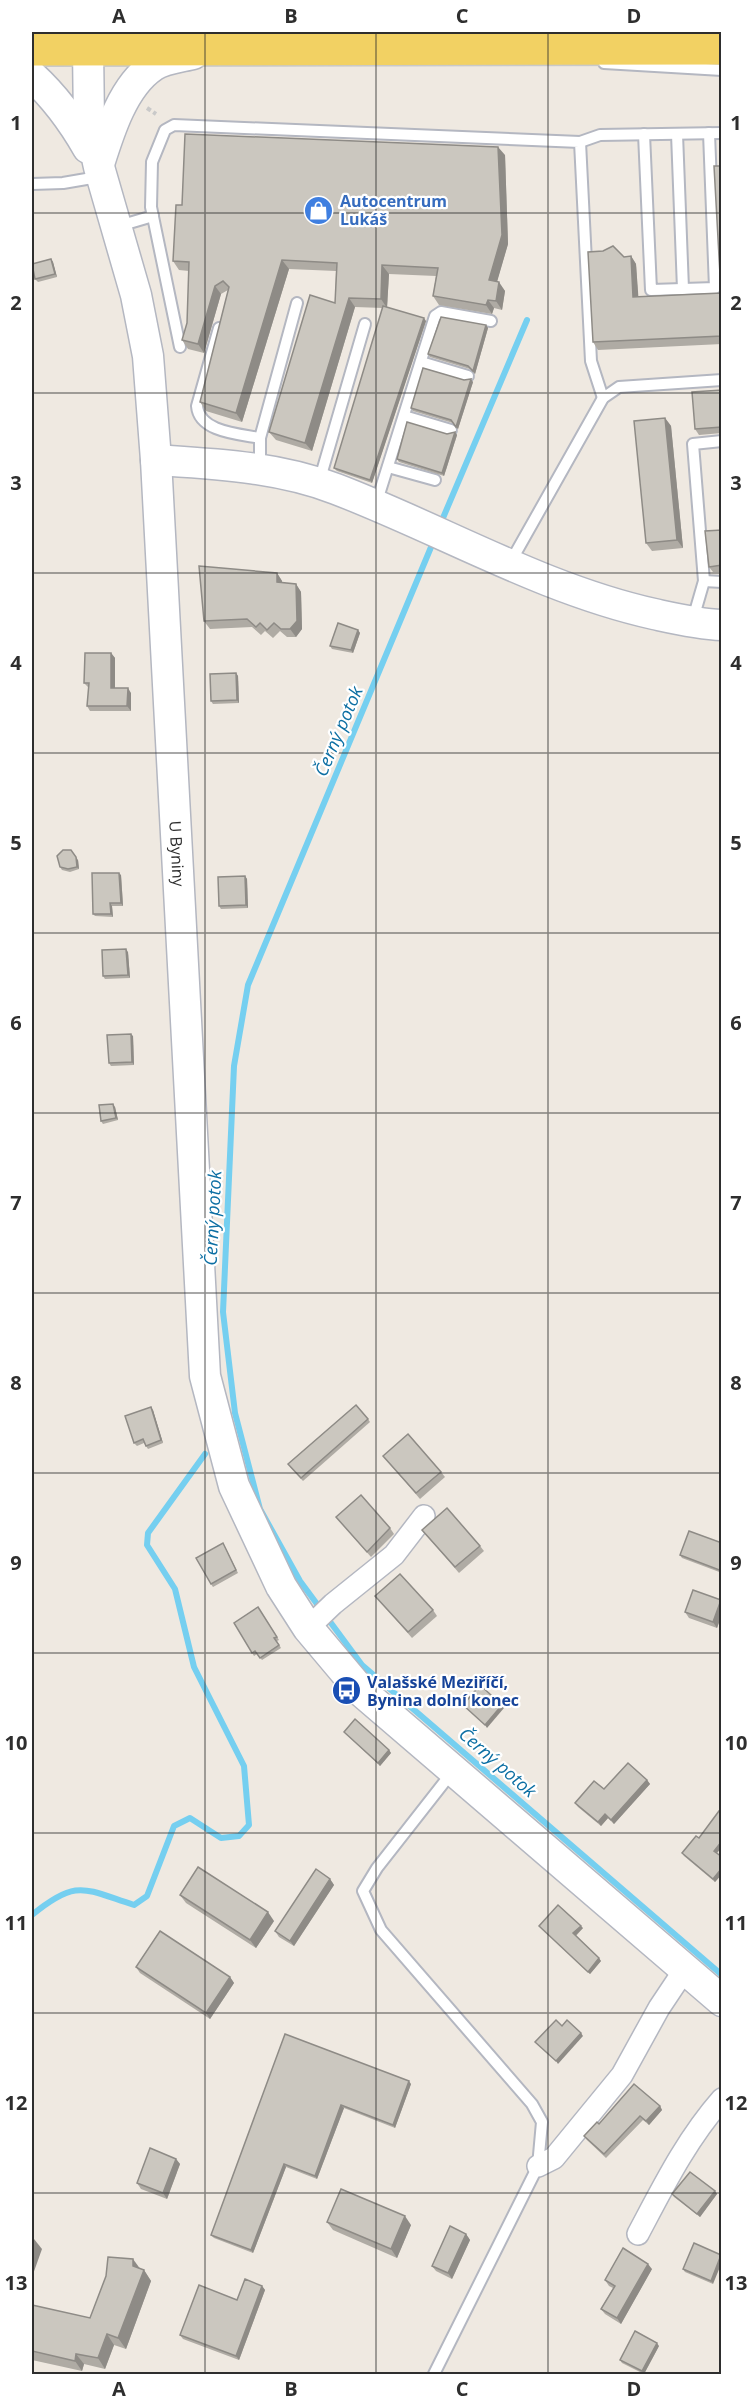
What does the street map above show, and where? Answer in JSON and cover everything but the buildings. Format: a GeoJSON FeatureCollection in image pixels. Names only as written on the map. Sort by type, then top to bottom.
{"type":"FeatureCollection","features":[{"type":"Feature","properties":{"kind":"main road"},"geometry":{"type":"LineString","coordinates":[[32,49],[204,51],[722,48]]}},
{"type":"Feature","properties":{"kind":"street"},"geometry":{"type":"LineString","coordinates":[[88,49],[89,122],[100,172]]}},
{"type":"Feature","properties":{"kind":"street"},"geometry":{"type":"LineString","coordinates":[[100,172],[110,127],[139,80],[154,65],[204,51]]}},
{"type":"Feature","properties":{"kind":"street"},"geometry":{"type":"LineString","coordinates":[[32,76],[54,95],[70,116],[100,172]]}},
{"type":"Feature","properties":{"kind":"street","name":"U Byniny"},"geometry":{"type":"LineString","coordinates":[[100,172],[136,295],[148,356],[156,460],[205,1376],[234,1486],[281,1586],[361,1691],[722,2001]]}},
{"type":"Feature","properties":{"kind":"street"},"geometry":{"type":"LineString","coordinates":[[156,460],[260,470],[318,484],[607,603],[692,622],[722,625]]}},
{"type":"Feature","properties":{"kind":"street"},"geometry":{"type":"LineString","coordinates":[[311,1625],[333,1604],[394,1555],[424,1516]]}},
{"type":"Feature","properties":{"kind":"street"},"geometry":{"type":"LineString","coordinates":[[538,2166],[554,2158],[622,2075],[658,2008],[685,1969]]}},
{"type":"Feature","properties":{"kind":"street"},"geometry":{"type":"LineString","coordinates":[[638,2235],[678,2158],[701,2122],[722,2099]]}},
{"type":"Feature","properties":{"kind":"lane"},"geometry":{"type":"LineString","coordinates":[[518,49],[592,61],[722,70]]}},
{"type":"Feature","properties":{"kind":"lane"},"geometry":{"type":"LineString","coordinates":[[180,347],[153,216],[152,162],[165,130],[174,125],[580,142],[600,135],[722,133]]}},
{"type":"Feature","properties":{"kind":"lane"},"geometry":{"type":"LineString","coordinates":[[644,134],[651,290],[715,288],[709,133]]}},
{"type":"Feature","properties":{"kind":"lane"},"geometry":{"type":"LineString","coordinates":[[677,134],[683,289]]}},
{"type":"Feature","properties":{"kind":"lane"},"geometry":{"type":"LineString","coordinates":[[580,142],[591,361],[603,398]]}},
{"type":"Feature","properties":{"kind":"lane"},"geometry":{"type":"LineString","coordinates":[[32,184],[63,183],[100,172]]}},
{"type":"Feature","properties":{"kind":"lane"},"geometry":{"type":"LineString","coordinates":[[116,227],[153,216]]}},
{"type":"Feature","properties":{"kind":"lane"},"geometry":{"type":"LineString","coordinates":[[260,470],[260,438],[297,303]]}},
{"type":"Feature","properties":{"kind":"lane"},"geometry":{"type":"LineString","coordinates":[[376,506],[435,316],[441,312],[491,321]]}},
{"type":"Feature","properties":{"kind":"lane"},"geometry":{"type":"LineString","coordinates":[[222,319],[197,406],[198,415],[206,424],[260,438]]}},
{"type":"Feature","properties":{"kind":"lane"},"geometry":{"type":"LineString","coordinates":[[318,484],[365,324]]}},
{"type":"Feature","properties":{"kind":"lane"},"geometry":{"type":"LineString","coordinates":[[421,362],[468,376]]}},
{"type":"Feature","properties":{"kind":"lane"},"geometry":{"type":"LineString","coordinates":[[510,564],[603,398],[619,387],[722,380]]}},
{"type":"Feature","properties":{"kind":"lane"},"geometry":{"type":"LineString","coordinates":[[404,416],[451,430]]}},
{"type":"Feature","properties":{"kind":"lane"},"geometry":{"type":"LineString","coordinates":[[692,622],[704,580],[693,444],[722,441]]}},
{"type":"Feature","properties":{"kind":"lane"},"geometry":{"type":"LineString","coordinates":[[388,467],[435,480]]}},
{"type":"Feature","properties":{"kind":"lane"},"geometry":{"type":"LineString","coordinates":[[704,580],[722,582]]}},
{"type":"Feature","properties":{"kind":"lane"},"geometry":{"type":"LineString","coordinates":[[434,2374],[538,2166],[542,2122],[532,2104],[381,1930],[363,1891],[377,1868],[453,1770]]}},
{"type":"Feature","properties":{"kind":"waterway","name":"Černý potok"},"geometry":{"type":"LineString","coordinates":[[440,525],[527,320]]}},
{"type":"Feature","properties":{"kind":"waterway","name":"Černý potok"},"geometry":{"type":"LineString","coordinates":[[434,540],[248,985],[234,1066],[223,1312],[235,1413],[260,1509],[300,1581],[362,1665],[722,1975]]}},
{"type":"Feature","properties":{"kind":"waterway"},"geometry":{"type":"LineString","coordinates":[[32,1915],[60,1896],[81,1890],[92,1891],[134,1905],[147,1896],[174,1826],[190,1818],[221,1838],[239,1836],[249,1825],[244,1766],[194,1667],[175,1589],[147,1545],[148,1533],[205,1454]]}},
{"type":"Feature","properties":{"kind":"place","name":"Autocentrum Lukáš"},"geometry":{"type":"Point","coordinates":[319,210]}},
{"type":"Feature","properties":{"kind":"place","name":"Valašské Meziříčí, Bynina dolní konec"},"geometry":{"type":"Point","coordinates":[346,1691]}}]}
